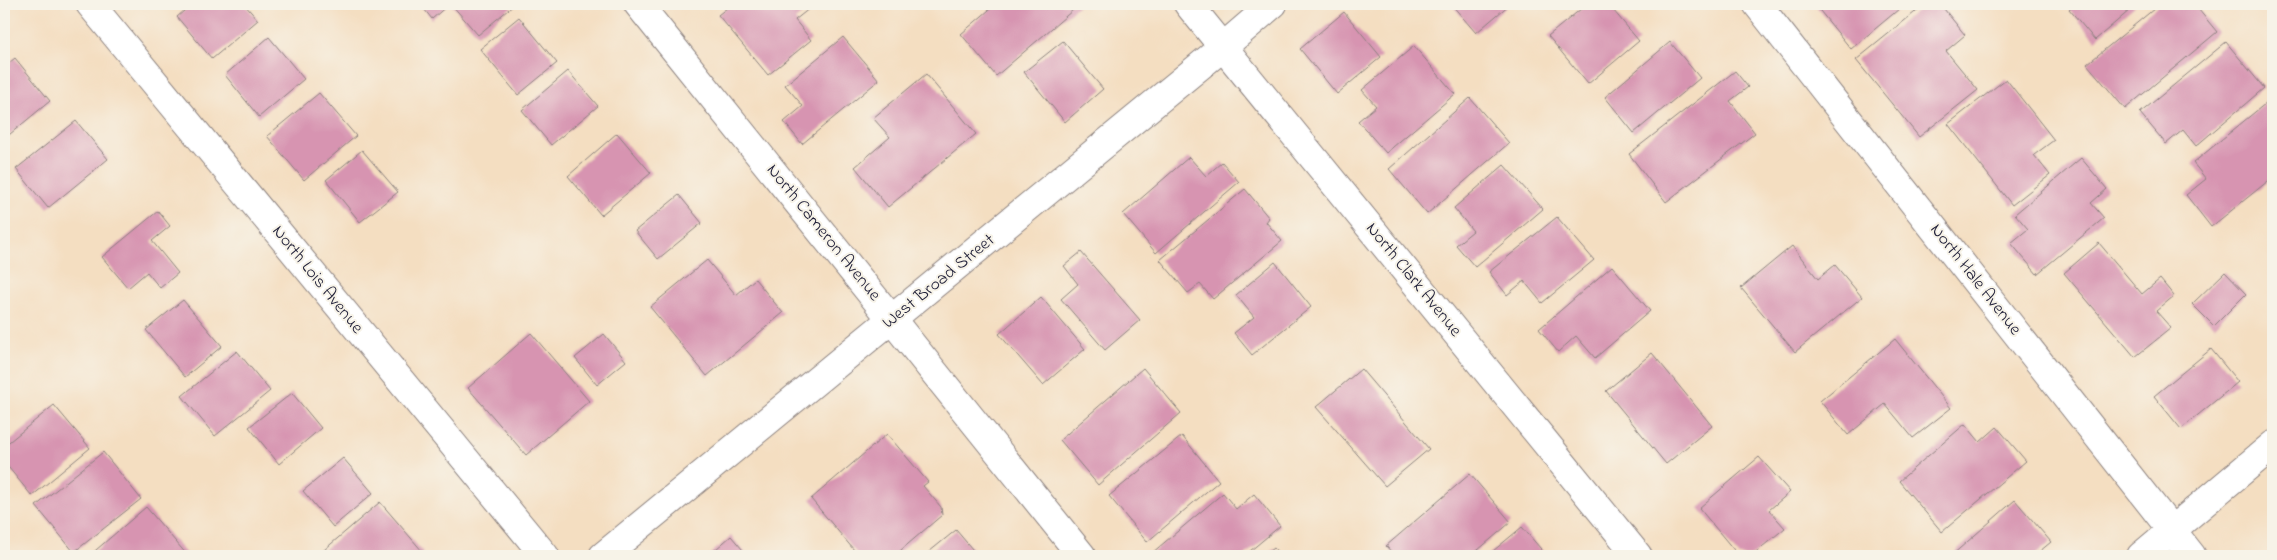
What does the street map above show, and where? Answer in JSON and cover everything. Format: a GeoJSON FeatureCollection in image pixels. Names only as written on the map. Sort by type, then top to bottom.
{"type":"FeatureCollection","features":[{"type":"Feature","properties":{"kind":"street","name":"North Lois Avenue"},"geometry":{"type":"LineString","coordinates":[[90,4],[545,556]]}},
{"type":"Feature","properties":{"kind":"street","name":"North Cameron Avenue"},"geometry":{"type":"LineString","coordinates":[[638,4],[1082,556]]}},
{"type":"Feature","properties":{"kind":"street","name":"North Clark Avenue"},"geometry":{"type":"LineString","coordinates":[[1188,4],[1638,556]]}},
{"type":"Feature","properties":{"kind":"street","name":"West Broad Street"},"geometry":{"type":"LineString","coordinates":[[603,556],[1223,47],[1272,4]]}},
{"type":"Feature","properties":{"kind":"street","name":"North Hale Avenue"},"geometry":{"type":"LineString","coordinates":[[1757,4],[2192,556]]}},
{"type":"Feature","properties":{"kind":"street"},"geometry":{"type":"LineString","coordinates":[[2141,556],[2273,445]]}},
{"type":"Feature","properties":{"kind":"building"},"geometry":{"type":"Polygon","coordinates":[[[192,4],[244,4],[258,20],[212,59],[177,17],[192,4]]]}},
{"type":"Feature","properties":{"kind":"building"},"geometry":{"type":"Polygon","coordinates":[[[420,4],[449,4],[432,19],[420,4]]]}},
{"type":"Feature","properties":{"kind":"building"},"geometry":{"type":"Polygon","coordinates":[[[451,4],[515,4],[478,35],[451,4]]]}},
{"type":"Feature","properties":{"kind":"building"},"geometry":{"type":"Polygon","coordinates":[[[732,4],[815,4],[795,20],[811,40],[768,75],[718,15],[732,4]]]}},
{"type":"Feature","properties":{"kind":"building"},"geometry":{"type":"Polygon","coordinates":[[[996,4],[1080,4],[996,76],[961,34],[996,4]]]}},
{"type":"Feature","properties":{"kind":"building"},"geometry":{"type":"Polygon","coordinates":[[[1451,4],[1510,4],[1476,33],[1451,4]]]}},
{"type":"Feature","properties":{"kind":"building"},"geometry":{"type":"Polygon","coordinates":[[[1587,4],[1608,4],[1639,41],[1588,84],[1548,36],[1587,4]]]}},
{"type":"Feature","properties":{"kind":"building"},"geometry":{"type":"Polygon","coordinates":[[[1819,4],[1905,4],[1851,49],[1816,6],[1819,4]]]}},
{"type":"Feature","properties":{"kind":"building"},"geometry":{"type":"Polygon","coordinates":[[[1925,4],[1940,4],[1965,35],[1946,51],[1978,90],[1919,137],[1856,60],[1925,4]]]}},
{"type":"Feature","properties":{"kind":"building"},"geometry":{"type":"Polygon","coordinates":[[[2075,4],[2137,4],[2095,40],[2069,9],[2075,4]]]}},
{"type":"Feature","properties":{"kind":"building"},"geometry":{"type":"Polygon","coordinates":[[[2160,4],[2194,4],[2217,32],[2125,109],[2087,64],[2160,4]]]}},
{"type":"Feature","properties":{"kind":"building"},"geometry":{"type":"Polygon","coordinates":[[[1344,12],[1381,57],[1337,94],[1300,49],[1344,12]]]}},
{"type":"Feature","properties":{"kind":"building"},"geometry":{"type":"Polygon","coordinates":[[[519,17],[557,63],[518,95],[480,49],[519,17]]]}},
{"type":"Feature","properties":{"kind":"building"},"geometry":{"type":"Polygon","coordinates":[[[269,37],[304,79],[259,117],[225,75],[269,37]]]}},
{"type":"Feature","properties":{"kind":"building"},"geometry":{"type":"Polygon","coordinates":[[[843,37],[879,80],[802,144],[784,122],[803,106],[785,85],[843,37]]]}},
{"type":"Feature","properties":{"kind":"building"},"geometry":{"type":"Polygon","coordinates":[[[1063,41],[1103,89],[1065,122],[1024,72],[1063,41]]]}},
{"type":"Feature","properties":{"kind":"building"},"geometry":{"type":"Polygon","coordinates":[[[1670,42],[1700,78],[1634,133],[1605,97],[1670,42]]]}},
{"type":"Feature","properties":{"kind":"building"},"geometry":{"type":"Polygon","coordinates":[[[2226,42],[2264,88],[2196,146],[2183,130],[2166,144],[2140,113],[2226,42]]]}},
{"type":"Feature","properties":{"kind":"building"},"geometry":{"type":"Polygon","coordinates":[[[1414,46],[1455,94],[1386,153],[1358,121],[1376,106],[1362,90],[1414,46]]]}},
{"type":"Feature","properties":{"kind":"building"},"geometry":{"type":"Polygon","coordinates":[[[15,58],[50,101],[4,139],[4,67],[15,58]]]}},
{"type":"Feature","properties":{"kind":"building"},"geometry":{"type":"Polygon","coordinates":[[[568,71],[598,106],[551,145],[522,110],[568,71]]]}},
{"type":"Feature","properties":{"kind":"building"},"geometry":{"type":"Polygon","coordinates":[[[1735,71],[1748,87],[1730,101],[1755,133],[1666,202],[1629,154],[1735,71]]]}},
{"type":"Feature","properties":{"kind":"building"},"geometry":{"type":"Polygon","coordinates":[[[926,74],[976,134],[888,207],[855,167],[890,137],[873,118],[926,74]]]}},
{"type":"Feature","properties":{"kind":"building"},"geometry":{"type":"Polygon","coordinates":[[[2006,79],[2054,140],[2034,155],[2050,175],[2012,205],[1948,124],[2006,79]]]}},
{"type":"Feature","properties":{"kind":"building"},"geometry":{"type":"Polygon","coordinates":[[[319,93],[356,136],[304,180],[267,136],[319,93]]]}},
{"type":"Feature","properties":{"kind":"building"},"geometry":{"type":"Polygon","coordinates":[[[1470,98],[1509,143],[1427,214],[1389,169],[1470,98]]]}},
{"type":"Feature","properties":{"kind":"building"},"geometry":{"type":"Polygon","coordinates":[[[2272,98],[2273,177],[2211,227],[2186,195],[2206,179],[2193,163],[2272,98]]]}},
{"type":"Feature","properties":{"kind":"building"},"geometry":{"type":"Polygon","coordinates":[[[76,121],[108,159],[48,208],[16,169],[76,121]]]}},
{"type":"Feature","properties":{"kind":"building"},"geometry":{"type":"Polygon","coordinates":[[[617,133],[651,173],[601,215],[568,176],[617,133]]]}},
{"type":"Feature","properties":{"kind":"building"},"geometry":{"type":"Polygon","coordinates":[[[362,150],[398,192],[360,222],[326,180],[362,150]]]}},
{"type":"Feature","properties":{"kind":"building"},"geometry":{"type":"Polygon","coordinates":[[[1189,157],[1206,176],[1222,162],[1239,182],[1156,253],[1123,214],[1189,157]]]}},
{"type":"Feature","properties":{"kind":"building"},"geometry":{"type":"Polygon","coordinates":[[[2081,158],[2107,189],[2091,203],[2104,218],[2037,274],[2011,243],[2028,229],[2015,214],[2081,158]]]}},
{"type":"Feature","properties":{"kind":"building"},"geometry":{"type":"Polygon","coordinates":[[[1504,165],[1543,209],[1475,267],[1456,245],[1473,231],[1454,208],[1504,165]]]}},
{"type":"Feature","properties":{"kind":"building"},"geometry":{"type":"Polygon","coordinates":[[[1245,189],[1269,218],[1266,222],[1282,241],[1213,299],[1200,284],[1188,293],[1160,260],[1245,189]]]}},
{"type":"Feature","properties":{"kind":"building"},"geometry":{"type":"Polygon","coordinates":[[[679,195],[702,223],[658,259],[635,231],[679,195]]]}},
{"type":"Feature","properties":{"kind":"building"},"geometry":{"type":"Polygon","coordinates":[[[158,211],[170,226],[152,241],[178,273],[160,288],[147,272],[128,288],[102,257],[158,211]]]}},
{"type":"Feature","properties":{"kind":"building"},"geometry":{"type":"Polygon","coordinates":[[[1557,217],[1594,260],[1542,303],[1524,281],[1507,295],[1489,272],[1557,217]]]}},
{"type":"Feature","properties":{"kind":"building"},"geometry":{"type":"Polygon","coordinates":[[[2099,243],[2142,294],[2160,279],[2174,296],[2156,311],[2171,328],[2135,357],[2064,273],[2099,243]]]}},
{"type":"Feature","properties":{"kind":"building"},"geometry":{"type":"Polygon","coordinates":[[[1792,246],[1818,279],[1835,265],[1862,297],[1795,352],[1741,288],[1792,246]]]}},
{"type":"Feature","properties":{"kind":"building"},"geometry":{"type":"Polygon","coordinates":[[[1081,252],[1140,320],[1105,350],[1061,299],[1078,284],[1064,266],[1081,252]]]}},
{"type":"Feature","properties":{"kind":"building"},"geometry":{"type":"Polygon","coordinates":[[[707,260],[736,295],[755,279],[783,313],[707,376],[650,307],[707,260]]]}},
{"type":"Feature","properties":{"kind":"building"},"geometry":{"type":"Polygon","coordinates":[[[1275,262],[1311,307],[1252,355],[1234,333],[1254,317],[1236,295],[1275,262]]]}},
{"type":"Feature","properties":{"kind":"building"},"geometry":{"type":"Polygon","coordinates":[[[1612,266],[1650,311],[1595,358],[1576,336],[1558,352],[1539,329],[1612,266]]]}},
{"type":"Feature","properties":{"kind":"building"},"geometry":{"type":"Polygon","coordinates":[[[2225,272],[2246,294],[2214,326],[2192,304],[2225,272]]]}},
{"type":"Feature","properties":{"kind":"building"},"geometry":{"type":"Polygon","coordinates":[[[1041,297],[1085,349],[1043,385],[999,334],[1041,297]]]}},
{"type":"Feature","properties":{"kind":"building"},"geometry":{"type":"Polygon","coordinates":[[[183,300],[222,346],[185,377],[146,330],[183,300]]]}},
{"type":"Feature","properties":{"kind":"building"},"geometry":{"type":"Polygon","coordinates":[[[531,333],[589,401],[526,455],[468,388],[531,333]]]}},
{"type":"Feature","properties":{"kind":"building"},"geometry":{"type":"Polygon","coordinates":[[[604,334],[626,361],[597,385],[575,358],[604,334]]]}},
{"type":"Feature","properties":{"kind":"building"},"geometry":{"type":"Polygon","coordinates":[[[1895,339],[1951,408],[1913,438],[1885,404],[1848,435],[1820,401],[1895,339]]]}},
{"type":"Feature","properties":{"kind":"building"},"geometry":{"type":"Polygon","coordinates":[[[2211,349],[2238,382],[2181,429],[2154,396],[2211,349]]]}},
{"type":"Feature","properties":{"kind":"building"},"geometry":{"type":"Polygon","coordinates":[[[237,351],[270,391],[215,436],[182,396],[237,351]]]}},
{"type":"Feature","properties":{"kind":"building"},"geometry":{"type":"Polygon","coordinates":[[[1652,353],[1712,426],[1666,464],[1606,391],[1652,353]]]}},
{"type":"Feature","properties":{"kind":"building"},"geometry":{"type":"Polygon","coordinates":[[[1143,368],[1181,413],[1098,485],[1060,440],[1143,368]]]}},
{"type":"Feature","properties":{"kind":"building"},"geometry":{"type":"Polygon","coordinates":[[[1361,369],[1429,449],[1385,486],[1316,407],[1361,369]]]}},
{"type":"Feature","properties":{"kind":"building"},"geometry":{"type":"Polygon","coordinates":[[[292,393],[321,428],[279,464],[249,427],[292,393]]]}},
{"type":"Feature","properties":{"kind":"building"},"geometry":{"type":"Polygon","coordinates":[[[54,405],[90,448],[32,496],[4,462],[4,446],[54,405]]]}},
{"type":"Feature","properties":{"kind":"building"},"geometry":{"type":"Polygon","coordinates":[[[1965,424],[1980,442],[1997,427],[2026,461],[1942,532],[1899,481],[1965,424]]]}},
{"type":"Feature","properties":{"kind":"building"},"geometry":{"type":"Polygon","coordinates":[[[887,434],[928,482],[923,486],[941,507],[942,515],[894,556],[859,556],[811,499],[887,434]]]}},
{"type":"Feature","properties":{"kind":"building"},"geometry":{"type":"Polygon","coordinates":[[[1182,436],[1219,481],[1147,542],[1109,496],[1182,436]]]}},
{"type":"Feature","properties":{"kind":"building"},"geometry":{"type":"Polygon","coordinates":[[[103,452],[141,499],[74,552],[36,506],[103,452]]]}},
{"type":"Feature","properties":{"kind":"building"},"geometry":{"type":"Polygon","coordinates":[[[1759,457],[1790,492],[1769,510],[1785,528],[1751,556],[1739,556],[1699,508],[1759,457]]]}},
{"type":"Feature","properties":{"kind":"building"},"geometry":{"type":"Polygon","coordinates":[[[343,458],[373,493],[333,527],[303,491],[343,458]]]}},
{"type":"Feature","properties":{"kind":"building"},"geometry":{"type":"Polygon","coordinates":[[[1470,474],[1511,522],[1471,556],[1395,556],[1386,546],[1470,474]]]}},
{"type":"Feature","properties":{"kind":"building"},"geometry":{"type":"Polygon","coordinates":[[[1223,493],[1236,509],[1254,494],[1280,526],[1244,556],[1155,556],[1152,553],[1223,493]]]}},
{"type":"Feature","properties":{"kind":"building"},"geometry":{"type":"Polygon","coordinates":[[[2015,500],[2051,542],[2034,556],[1951,556],[2015,500]]]}},
{"type":"Feature","properties":{"kind":"building"},"geometry":{"type":"Polygon","coordinates":[[[380,502],[423,552],[419,556],[317,556],[380,502]]]}},
{"type":"Feature","properties":{"kind":"building"},"geometry":{"type":"Polygon","coordinates":[[[146,507],[188,556],[89,556],[146,507]]]}},
{"type":"Feature","properties":{"kind":"building"},"geometry":{"type":"Polygon","coordinates":[[[1522,527],[1547,556],[1487,556],[1522,527]]]}},
{"type":"Feature","properties":{"kind":"building"},"geometry":{"type":"Polygon","coordinates":[[[956,530],[978,556],[924,556],[956,530]]]}},
{"type":"Feature","properties":{"kind":"building"},"geometry":{"type":"Polygon","coordinates":[[[731,536],[748,556],[708,556],[731,536]]]}},
{"type":"Feature","properties":{"kind":"building"},"geometry":{"type":"Polygon","coordinates":[[[1274,548],[1281,556],[1264,556],[1274,548]]]}}]}
